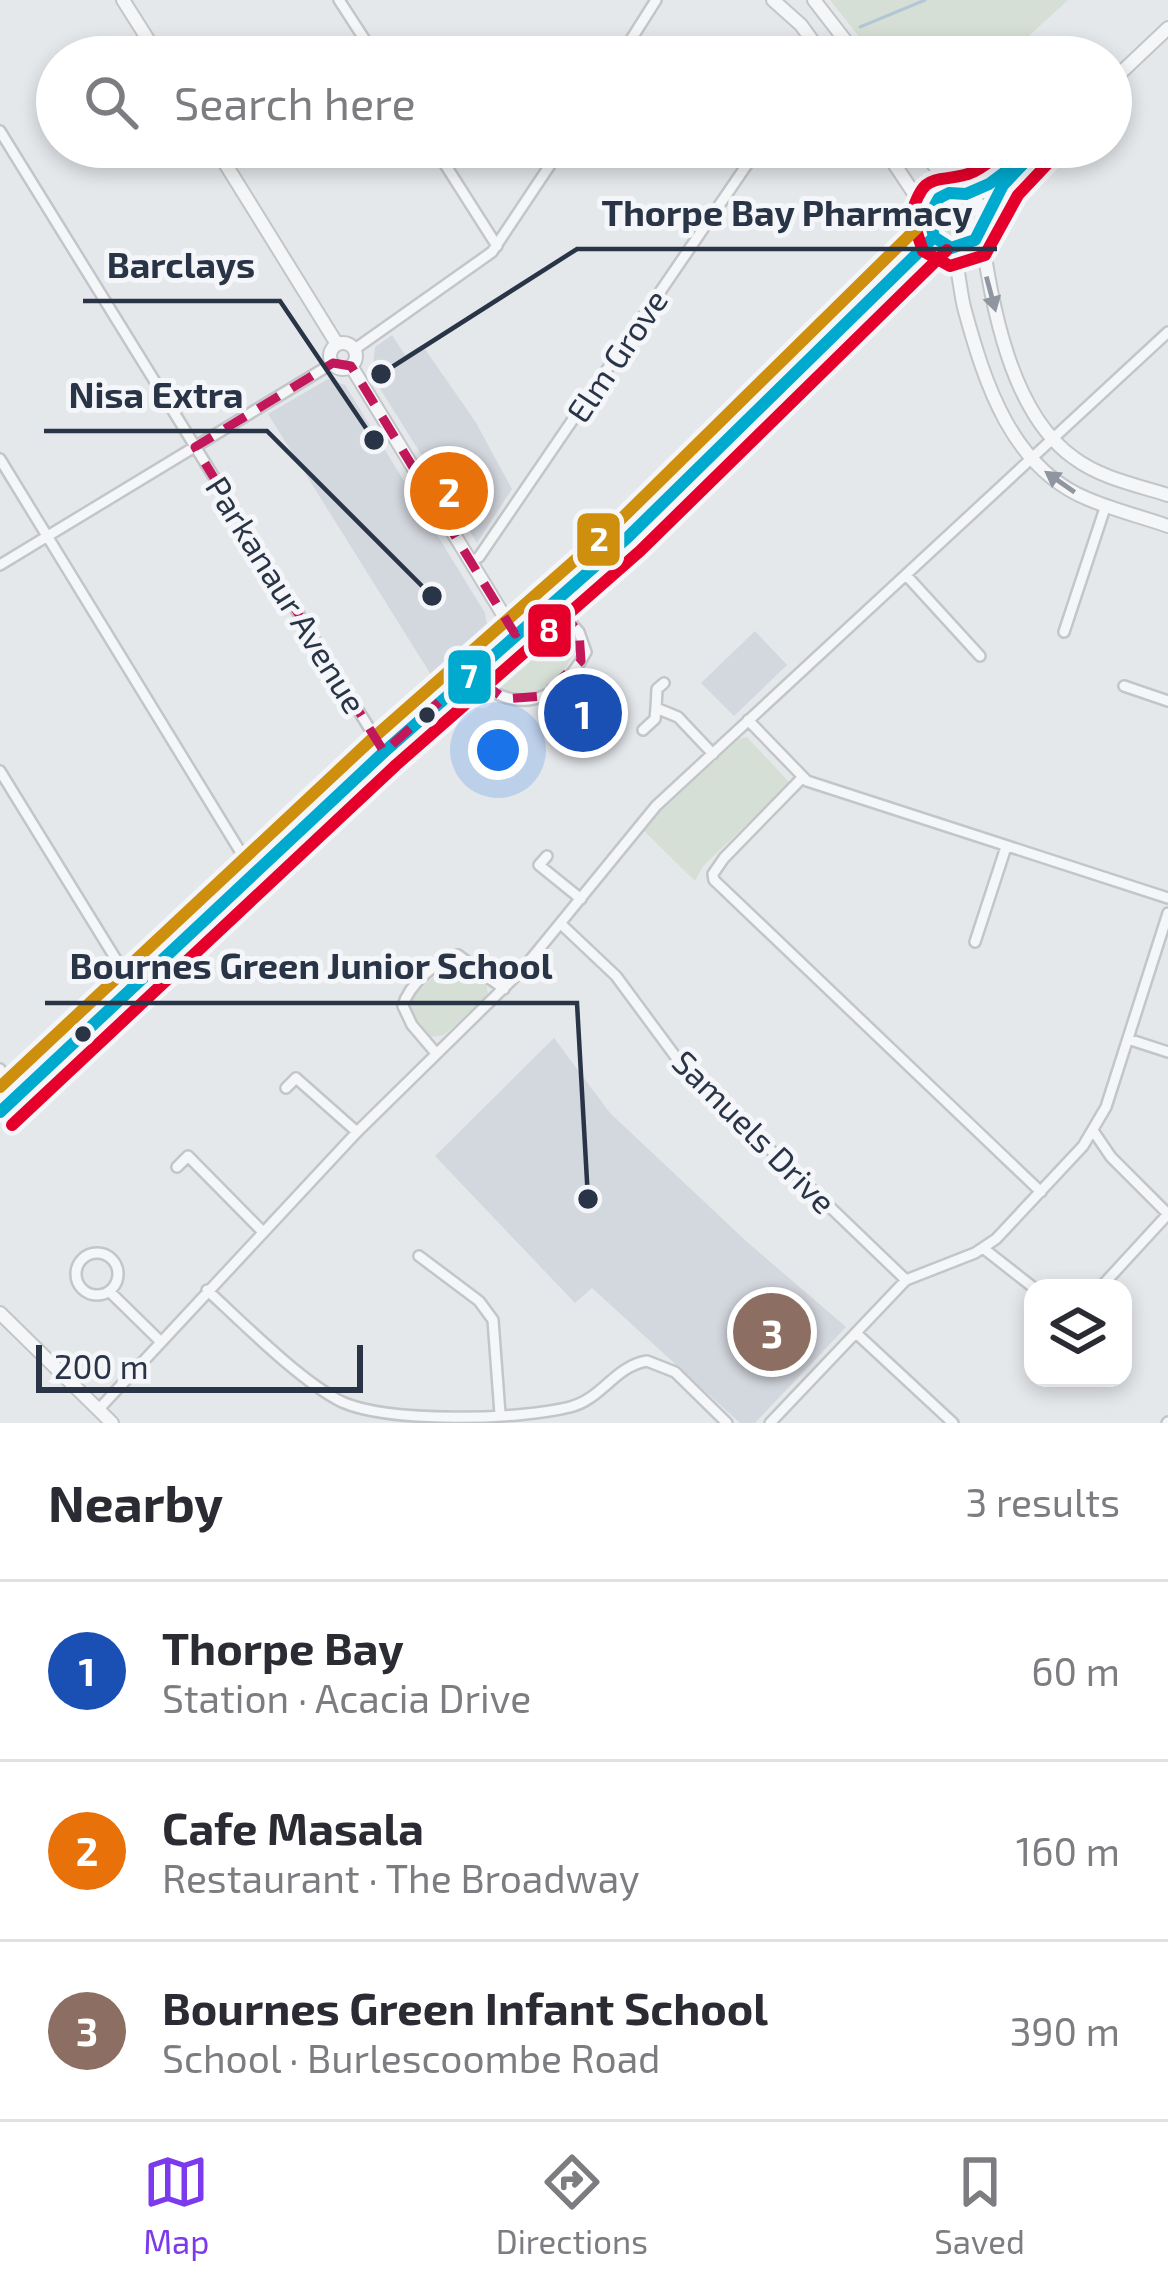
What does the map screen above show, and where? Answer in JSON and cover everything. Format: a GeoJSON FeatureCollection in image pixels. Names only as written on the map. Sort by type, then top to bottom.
{"type":"FeatureCollection","features":[{"type":"Feature","properties":{"kind":"street"},"geometry":{"type":"LineString","coordinates":[[123,0],[146,36]]}},
{"type":"Feature","properties":{"kind":"street"},"geometry":{"type":"LineString","coordinates":[[339,0],[362,36]]}},
{"type":"Feature","properties":{"kind":"street"},"geometry":{"type":"LineString","coordinates":[[633,36],[656,0]]}},
{"type":"Feature","properties":{"kind":"street"},"geometry":{"type":"LineString","coordinates":[[772,0],[808,36]]}},
{"type":"Feature","properties":{"kind":"street"},"geometry":{"type":"LineString","coordinates":[[814,0],[842,36]]}},
{"type":"Feature","properties":{"kind":"street"},"geometry":{"type":"LineString","coordinates":[[1132,62],[1168,28]]}},
{"type":"Feature","properties":{"kind":"street","name":"Parkanaur Avenue"},"geometry":{"type":"LineString","coordinates":[[0,130],[383,752]]}},
{"type":"Feature","properties":{"kind":"street"},"geometry":{"type":"LineString","coordinates":[[227,168],[337,344]]}},
{"type":"Feature","properties":{"kind":"street"},"geometry":{"type":"LineString","coordinates":[[447,168],[497,246]]}},
{"type":"Feature","properties":{"kind":"street"},"geometry":{"type":"LineString","coordinates":[[355,350],[497,246],[548,168]]}},
{"type":"Feature","properties":{"kind":"street","name":"Elm Grove"},"geometry":{"type":"LineString","coordinates":[[471,562],[523,494],[745,168]]}},
{"type":"Feature","properties":{"kind":"street"},"geometry":{"type":"LineString","coordinates":[[897,168],[928,216],[934,237],[951,248],[967,246],[982,228],[994,197],[1017,168]]}},
{"type":"Feature","properties":{"kind":"street"},"geometry":{"type":"LineString","coordinates":[[938,168],[962,194],[979,204],[988,289],[1032,411],[1053,440],[1091,469],[1168,495]]}},
{"type":"Feature","properties":{"kind":"street"},"geometry":{"type":"LineString","coordinates":[[928,216],[939,198],[962,194],[1011,168]]}},
{"type":"Feature","properties":{"kind":"street"},"geometry":{"type":"LineString","coordinates":[[0,1112],[383,752],[684,484],[934,237]]}},
{"type":"Feature","properties":{"kind":"street"},"geometry":{"type":"LineString","coordinates":[[951,248],[968,322],[998,405],[1010,432],[1031,459],[1064,486],[1168,526]]}},
{"type":"Feature","properties":{"kind":"street"},"geometry":{"type":"LineString","coordinates":[[98,1410],[357,1132],[504,989],[649,813],[1168,332]]}},
{"type":"Feature","properties":{"kind":"street"},"geometry":{"type":"LineString","coordinates":[[337,344],[350,344],[355,350],[351,366],[339,368],[333,363],[331,351],[337,344]]}},
{"type":"Feature","properties":{"kind":"street"},"geometry":{"type":"LineString","coordinates":[[0,565],[333,363]]}},
{"type":"Feature","properties":{"kind":"street"},"geometry":{"type":"LineString","coordinates":[[351,366],[515,634]]}},
{"type":"Feature","properties":{"kind":"street"},"geometry":{"type":"LineString","coordinates":[[0,459],[254,874]]}},
{"type":"Feature","properties":{"kind":"street"},"geometry":{"type":"LineString","coordinates":[[1064,632],[1106,505]]}},
{"type":"Feature","properties":{"kind":"street"},"geometry":{"type":"LineString","coordinates":[[906,575],[980,656]]}},
{"type":"Feature","properties":{"kind":"street"},"geometry":{"type":"LineString","coordinates":[[470,674],[489,692],[517,702],[542,696],[554,687],[586,652],[579,632],[554,603]]}},
{"type":"Feature","properties":{"kind":"street"},"geometry":{"type":"LineString","coordinates":[[644,730],[655,719],[657,689],[664,683]]}},
{"type":"Feature","properties":{"kind":"street"},"geometry":{"type":"LineString","coordinates":[[1124,686],[1168,700]]}},
{"type":"Feature","properties":{"kind":"street"},"geometry":{"type":"LineString","coordinates":[[656,708],[678,717],[713,754]]}},
{"type":"Feature","properties":{"kind":"street"},"geometry":{"type":"LineString","coordinates":[[748,720],[813,784],[1168,898]]}},
{"type":"Feature","properties":{"kind":"street"},"geometry":{"type":"LineString","coordinates":[[0,771],[133,987]]}},
{"type":"Feature","properties":{"kind":"street"},"geometry":{"type":"LineString","coordinates":[[803,777],[717,867],[714,880],[1040,1192]]}},
{"type":"Feature","properties":{"kind":"street"},"geometry":{"type":"LineString","coordinates":[[975,942],[1006,847]]}},
{"type":"Feature","properties":{"kind":"street"},"geometry":{"type":"LineString","coordinates":[[539,865],[581,899]]}},
{"type":"Feature","properties":{"kind":"street"},"geometry":{"type":"LineString","coordinates":[[770,1423],[906,1280],[983,1248],[1094,1132],[1168,913]]}},
{"type":"Feature","properties":{"kind":"street","name":"Samuels Drive"},"geometry":{"type":"LineString","coordinates":[[561,924],[629,991],[681,1064],[906,1280]]}},
{"type":"Feature","properties":{"kind":"street"},"geometry":{"type":"LineString","coordinates":[[435,1052],[403,1006],[406,994],[434,968],[448,956],[458,955],[504,989]]}},
{"type":"Feature","properties":{"kind":"street"},"geometry":{"type":"LineString","coordinates":[[1128,1040],[1168,1052]]}},
{"type":"Feature","properties":{"kind":"street"},"geometry":{"type":"LineString","coordinates":[[286,1088],[308,1065]]}},
{"type":"Feature","properties":{"kind":"street"},"geometry":{"type":"LineString","coordinates":[[0,1070],[18,1098]]}},
{"type":"Feature","properties":{"kind":"street"},"geometry":{"type":"LineString","coordinates":[[296,1078],[357,1132]]}},
{"type":"Feature","properties":{"kind":"street"},"geometry":{"type":"LineString","coordinates":[[1094,1132],[1102,1148],[1168,1214],[1108,1279]]}},
{"type":"Feature","properties":{"kind":"street"},"geometry":{"type":"LineString","coordinates":[[177,1167],[199,1145]]}},
{"type":"Feature","properties":{"kind":"street"},"geometry":{"type":"LineString","coordinates":[[188,1156],[262,1231]]}},
{"type":"Feature","properties":{"kind":"street"},"geometry":{"type":"LineString","coordinates":[[983,1248],[1024,1280]]}},
{"type":"Feature","properties":{"kind":"street"},"geometry":{"type":"LineString","coordinates":[[110,1292],[119,1276],[112,1259],[95,1253],[83,1258],[76,1270],[78,1285],[89,1294],[110,1292],[160,1341]]}},
{"type":"Feature","properties":{"kind":"street"},"geometry":{"type":"LineString","coordinates":[[419,1256],[479,1300],[494,1320],[492,1417]]}},
{"type":"Feature","properties":{"kind":"street"},"geometry":{"type":"LineString","coordinates":[[207,1291],[270,1348],[342,1402],[411,1418],[492,1417],[582,1403],[625,1369],[647,1360],[674,1372],[727,1423]]}},
{"type":"Feature","properties":{"kind":"street"},"geometry":{"type":"LineString","coordinates":[[0,1312],[112,1423]]}},
{"type":"Feature","properties":{"kind":"street"},"geometry":{"type":"LineString","coordinates":[[856,1333],[953,1423]]}},
{"type":"Feature","properties":{"kind":"highlighted area"},"geometry":{"type":"Polygon","coordinates":[[[333,363],[351,366],[515,634],[553,603],[579,632],[581,661],[542,696],[505,699],[470,674],[384,752],[195,447],[333,363]]]}},
{"type":"Feature","properties":{"kind":"shaded area"},"geometry":{"type":"Polygon","coordinates":[[[830,0],[1068,0],[1029,36],[858,36],[830,0]]]}},
{"type":"Feature","properties":{"kind":"shaded area"},"geometry":{"type":"Polygon","coordinates":[[[957,200],[971,206],[977,220],[971,234],[957,240],[943,234],[937,220],[943,206],[957,200]]]}},
{"type":"Feature","properties":{"kind":"shaded area"},"geometry":{"type":"Polygon","coordinates":[[[392,335],[405,355],[422,345],[475,421],[512,489],[477,543],[372,376],[375,347],[392,335]]]}},
{"type":"Feature","properties":{"kind":"shaded area"},"geometry":{"type":"Polygon","coordinates":[[[328,379],[345,385],[485,613],[488,632],[480,647],[438,686],[268,414],[328,379]]]}},
{"type":"Feature","properties":{"kind":"shaded area"},"geometry":{"type":"Polygon","coordinates":[[[548,624],[567,634],[576,650],[548,687],[517,700],[481,679],[539,626],[548,624]]]}},
{"type":"Feature","properties":{"kind":"shaded area"},"geometry":{"type":"Polygon","coordinates":[[[755,631],[787,665],[734,716],[701,683],[755,631]]]}},
{"type":"Feature","properties":{"kind":"shaded area"},"geometry":{"type":"Polygon","coordinates":[[[747,737],[790,783],[703,866],[695,881],[642,829],[739,739],[747,737]]]}},
{"type":"Feature","properties":{"kind":"shaded area"},"geometry":{"type":"Polygon","coordinates":[[[453,959],[486,980],[488,995],[444,1035],[431,1037],[409,1013],[408,1001],[453,959]]]}},
{"type":"Feature","properties":{"kind":"shaded area"},"geometry":{"type":"Polygon","coordinates":[[[554,1038],[610,1113],[846,1327],[755,1423],[740,1423],[592,1288],[575,1303],[435,1156],[554,1038]]]}},
{"type":"Feature","properties":{"kind":"waterway"},"geometry":{"type":"LineString","coordinates":[[860,27],[925,0]]}},
{"type":"Feature","properties":{"kind":"transit line","name":"8"},"geometry":{"type":"LineString","coordinates":[[981,168],[926,185],[911,215],[923,251],[950,266],[985,255],[1018,195],[1044,168]]}},
{"type":"Feature","properties":{"kind":"transit line","name":"7"},"geometry":{"type":"LineString","coordinates":[[1011,168],[966,194],[939,198],[929,216],[934,237],[951,248],[975,240],[1003,185],[1019,168]]}},
{"type":"Feature","properties":{"kind":"transit line","name":"2"},"geometry":{"type":"LineString","coordinates":[[0,1087],[372,739],[615,525],[921,224]]}},
{"type":"Feature","properties":{"kind":"transit line","name":"7"},"geometry":{"type":"LineString","coordinates":[[0,1112],[384,752],[627,538],[934,237]]}},
{"type":"Feature","properties":{"kind":"transit line","name":"8"},"geometry":{"type":"LineString","coordinates":[[12,1125],[396,765],[640,551],[947,250]]}},
{"type":"Feature","properties":{"kind":"place","name":"Thorpe Bay Pharmacy"},"geometry":{"type":"Point","coordinates":[381,374]}},
{"type":"Feature","properties":{"kind":"place","name":"Barclays"},"geometry":{"type":"Point","coordinates":[374,440]}},
{"type":"Feature","properties":{"kind":"place","name":"Cafe Masala"},"geometry":{"type":"Point","coordinates":[449,491]}},
{"type":"Feature","properties":{"kind":"place","name":"Nisa Extra"},"geometry":{"type":"Point","coordinates":[432,596]}},
{"type":"Feature","properties":{"kind":"place","name":"Thorpe Bay"},"geometry":{"type":"Point","coordinates":[583,713]}},
{"type":"Feature","properties":{"kind":"place","name":"Bournes Green Junior School"},"geometry":{"type":"Point","coordinates":[588,1199]}},
{"type":"Feature","properties":{"kind":"place","name":"Bournes Green Infant School"},"geometry":{"type":"Point","coordinates":[772,1332]}}]}
